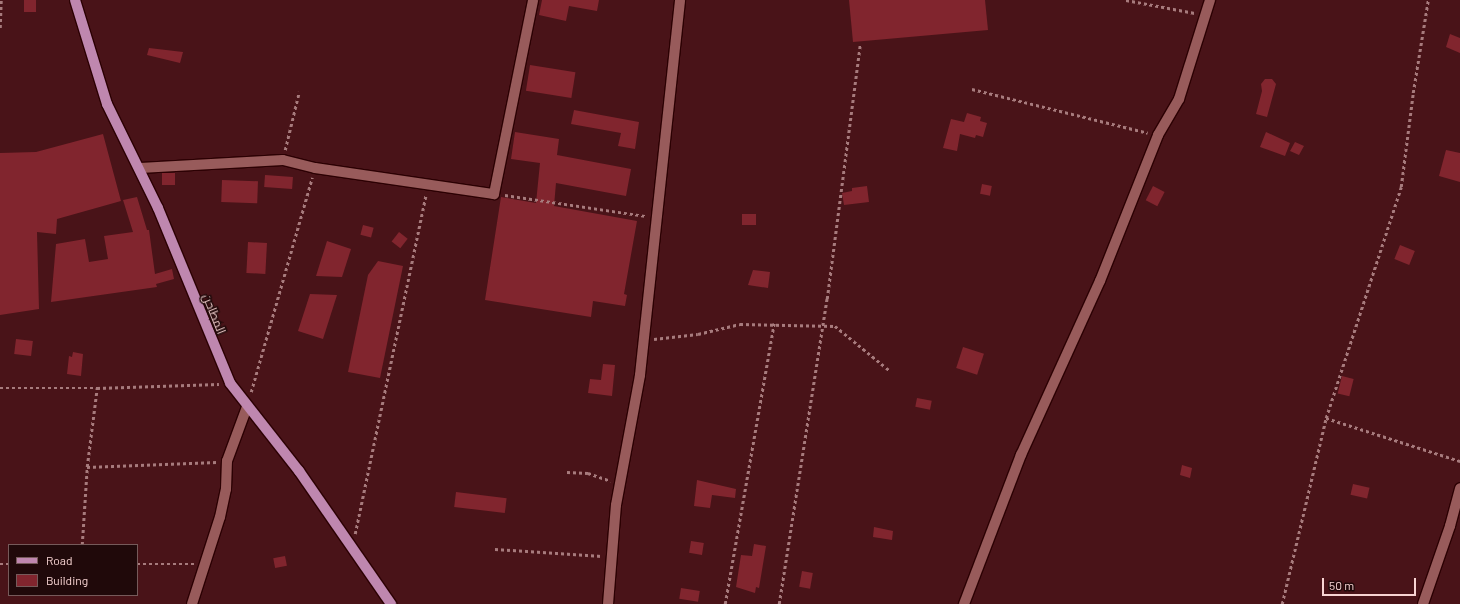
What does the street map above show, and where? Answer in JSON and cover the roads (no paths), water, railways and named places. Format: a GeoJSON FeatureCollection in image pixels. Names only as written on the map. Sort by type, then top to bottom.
{"type":"FeatureCollection","features":[{"type":"Feature","properties":{"kind":"main road","name":"المطاحن"},"geometry":{"type":"LineString","coordinates":[[74,0],[107,104],[140,168],[230,383],[247,407],[295,465],[352,550],[391,604]]}},
{"type":"Feature","properties":{"kind":"street"},"geometry":{"type":"LineString","coordinates":[[140,168],[283,160],[315,168],[494,194],[533,0]]}},
{"type":"Feature","properties":{"kind":"street"},"geometry":{"type":"LineString","coordinates":[[608,604],[616,505],[637,398],[655,218],[680,0]]}},
{"type":"Feature","properties":{"kind":"street"},"geometry":{"type":"LineString","coordinates":[[964,604],[1021,455],[1100,281],[1158,135],[1179,99],[1207,16],[1210,0]]}},
{"type":"Feature","properties":{"kind":"street"},"geometry":{"type":"LineString","coordinates":[[192,604],[220,517],[226,489],[227,461],[247,407]]}},
{"type":"Feature","properties":{"kind":"street"},"geometry":{"type":"LineString","coordinates":[[1423,604],[1450,526],[1460,488]]}}]}
